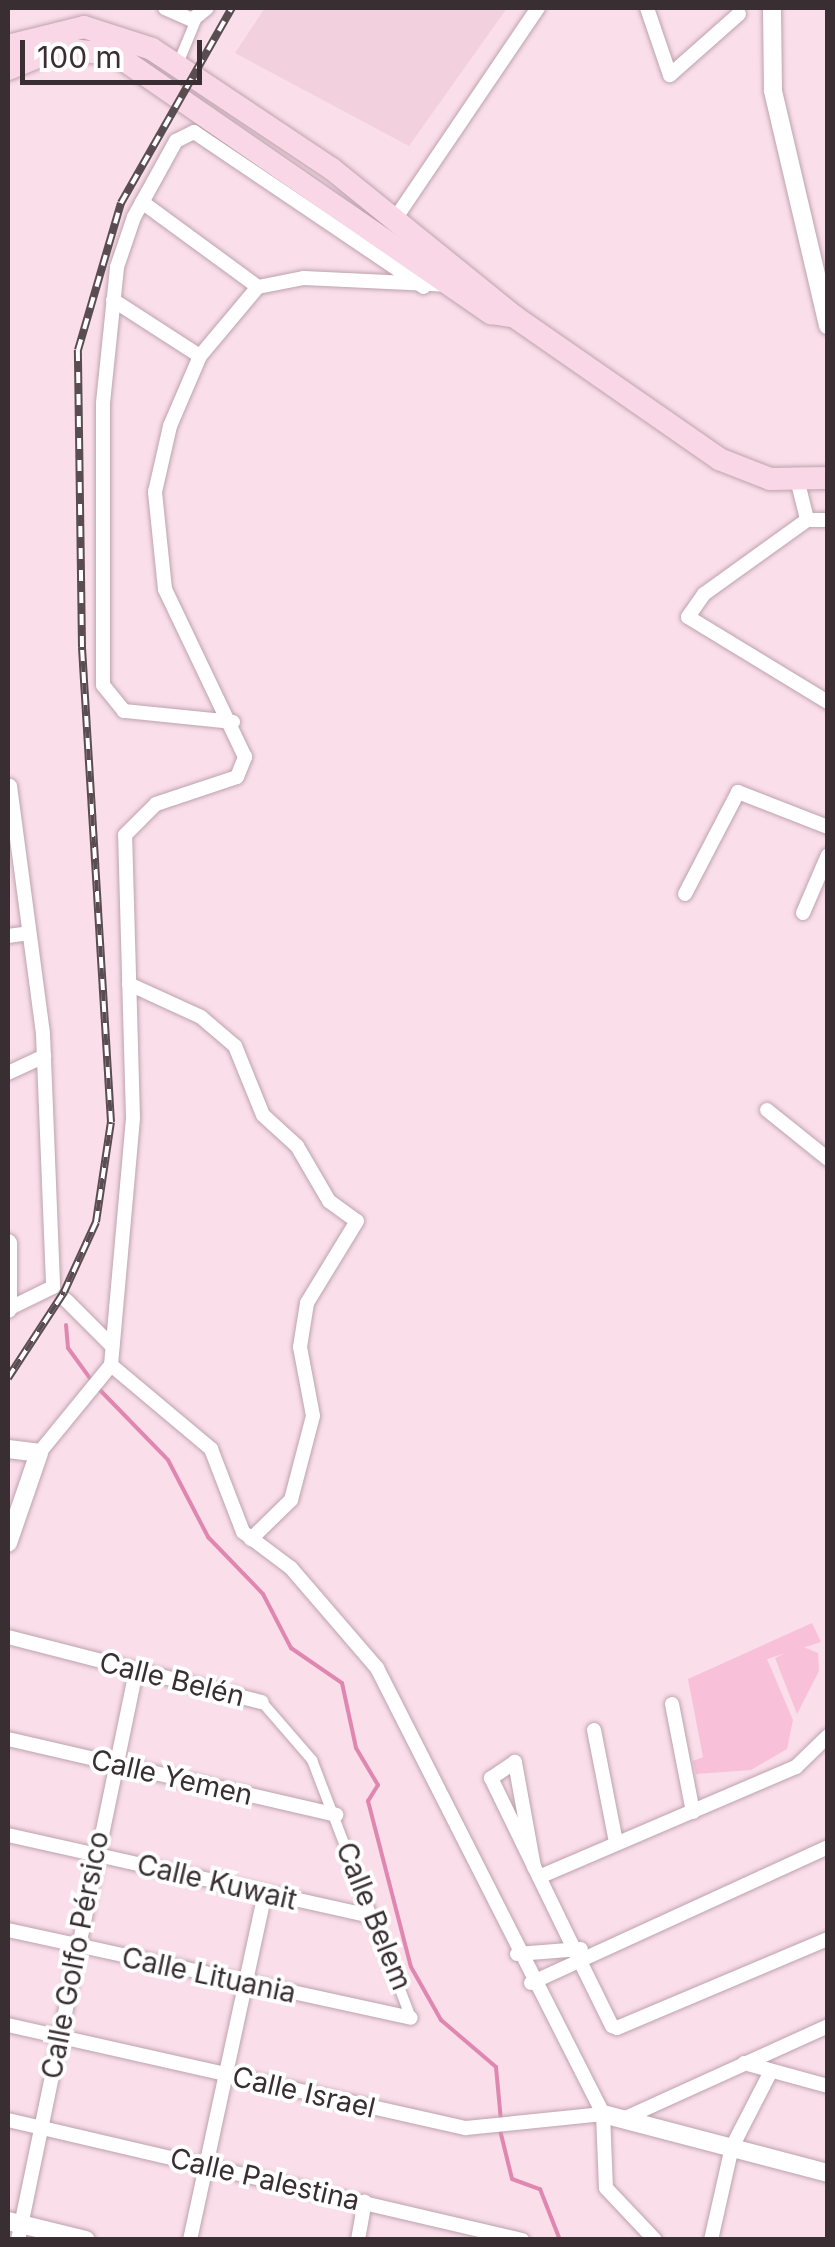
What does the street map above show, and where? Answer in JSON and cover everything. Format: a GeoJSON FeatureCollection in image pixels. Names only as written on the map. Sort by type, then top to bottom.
{"type":"FeatureCollection","features":[{"type":"Feature","properties":{"kind":"main road"},"geometry":{"type":"LineString","coordinates":[[14,36],[84,27],[120,34],[177,67],[404,226],[456,278]]}},
{"type":"Feature","properties":{"kind":"main road"},"geometry":{"type":"LineString","coordinates":[[8,69],[57,49],[115,54],[329,194],[418,261],[456,278],[719,459],[820,479]]}},
{"type":"Feature","properties":{"kind":"main road"},"geometry":{"type":"LineString","coordinates":[[329,194],[404,226],[418,261]]}},
{"type":"Feature","properties":{"kind":"street"},"geometry":{"type":"LineString","coordinates":[[165,8],[196,20]]}},
{"type":"Feature","properties":{"kind":"street"},"geometry":{"type":"LineString","coordinates":[[177,67],[196,20],[207,8]]}},
{"type":"Feature","properties":{"kind":"street"},"geometry":{"type":"LineString","coordinates":[[404,226],[538,8]]}},
{"type":"Feature","properties":{"kind":"street"},"geometry":{"type":"LineString","coordinates":[[647,8],[670,75],[739,14]]}},
{"type":"Feature","properties":{"kind":"street"},"geometry":{"type":"LineString","coordinates":[[772,8],[773,91],[828,326]]}},
{"type":"Feature","properties":{"kind":"street"},"geometry":{"type":"LineString","coordinates":[[233,722],[150,717],[107,698],[97,575],[113,300],[142,202],[181,136],[202,135],[426,288]]}},
{"type":"Feature","properties":{"kind":"street"},"geometry":{"type":"LineString","coordinates":[[142,202],[258,287]]}},
{"type":"Feature","properties":{"kind":"street"},"geometry":{"type":"LineString","coordinates":[[8,1543],[39,1453],[103,1380],[111,1365],[133,1118],[129,828],[156,804],[236,777],[245,756],[233,722],[179,633],[156,531],[160,459],[200,356],[258,287],[304,278],[426,288],[456,278]]}},
{"type":"Feature","properties":{"kind":"street"},"geometry":{"type":"LineString","coordinates":[[113,300],[200,356]]}},
{"type":"Feature","properties":{"kind":"street"},"geometry":{"type":"LineString","coordinates":[[807,520],[820,479]]}},
{"type":"Feature","properties":{"kind":"street"},"geometry":{"type":"LineString","coordinates":[[828,520],[807,520],[704,594],[688,617],[828,702]]}},
{"type":"Feature","properties":{"kind":"street"},"geometry":{"type":"LineString","coordinates":[[10,786],[13,852],[29,933],[44,1056],[59,1294],[110,1345]]}},
{"type":"Feature","properties":{"kind":"street"},"geometry":{"type":"LineString","coordinates":[[684,894],[738,792],[828,827]]}},
{"type":"Feature","properties":{"kind":"street"},"geometry":{"type":"LineString","coordinates":[[803,913],[828,855]]}},
{"type":"Feature","properties":{"kind":"street"},"geometry":{"type":"LineString","coordinates":[[8,936],[29,933]]}},
{"type":"Feature","properties":{"kind":"street"},"geometry":{"type":"LineString","coordinates":[[130,984],[201,1017],[236,1046],[264,1115],[296,1146],[328,1201],[357,1221],[306,1303],[300,1348],[313,1416],[291,1500],[251,1540]]}},
{"type":"Feature","properties":{"kind":"street"},"geometry":{"type":"LineString","coordinates":[[8,1073],[44,1056]]}},
{"type":"Feature","properties":{"kind":"street"},"geometry":{"type":"LineString","coordinates":[[767,1110],[828,1159]]}},
{"type":"Feature","properties":{"kind":"street"},"geometry":{"type":"LineString","coordinates":[[8,1251],[8,1309],[59,1294]]}},
{"type":"Feature","properties":{"kind":"street"},"geometry":{"type":"LineString","coordinates":[[111,1365],[211,1450],[251,1540],[291,1568],[377,1668],[531,1983],[603,2114],[606,2188],[655,2240]]}},
{"type":"Feature","properties":{"kind":"street"},"geometry":{"type":"LineString","coordinates":[[8,1449],[39,1453]]}},
{"type":"Feature","properties":{"kind":"street","name":"Calle Belén"},"geometry":{"type":"LineString","coordinates":[[8,1637],[262,1702],[312,1760],[336,1815]]}},
{"type":"Feature","properties":{"kind":"street","name":"Calle Golfo Pérsico"},"geometry":{"type":"LineString","coordinates":[[15,2228],[41,2128],[93,1854],[136,1671]]}},
{"type":"Feature","properties":{"kind":"street"},"geometry":{"type":"LineString","coordinates":[[672,1704],[693,1812]]}},
{"type":"Feature","properties":{"kind":"street"},"geometry":{"type":"LineString","coordinates":[[594,1730],[616,1842]]}},
{"type":"Feature","properties":{"kind":"street"},"geometry":{"type":"LineString","coordinates":[[537,1872],[693,1812],[796,1766],[828,1736]]}},
{"type":"Feature","properties":{"kind":"street","name":"Calle Yemen"},"geometry":{"type":"LineString","coordinates":[[8,1738],[336,1815]]}},
{"type":"Feature","properties":{"kind":"street"},"geometry":{"type":"LineString","coordinates":[[537,1872],[520,1764],[515,1762],[491,1778],[537,1872],[580,1951],[612,2026],[828,1939]]}},
{"type":"Feature","properties":{"kind":"street","name":"Calle Belem"},"geometry":{"type":"LineString","coordinates":[[336,1815],[367,1915],[411,2018]]}},
{"type":"Feature","properties":{"kind":"street","name":"Calle Kuwait"},"geometry":{"type":"LineString","coordinates":[[8,1835],[367,1915]]}},
{"type":"Feature","properties":{"kind":"street"},"geometry":{"type":"LineString","coordinates":[[531,1983],[580,1951],[828,1847]]}},
{"type":"Feature","properties":{"kind":"street"},"geometry":{"type":"LineString","coordinates":[[190,2240],[265,1893]]}},
{"type":"Feature","properties":{"kind":"street","name":"Calle Lituania"},"geometry":{"type":"LineString","coordinates":[[8,1930],[411,2018]]}},
{"type":"Feature","properties":{"kind":"street"},"geometry":{"type":"LineString","coordinates":[[518,1954],[580,1951]]}},
{"type":"Feature","properties":{"kind":"street","name":"Calle Israel"},"geometry":{"type":"LineString","coordinates":[[8,2025],[483,2129],[603,2114]]}},
{"type":"Feature","properties":{"kind":"street"},"geometry":{"type":"LineString","coordinates":[[623,2119],[828,2026]]}},
{"type":"Feature","properties":{"kind":"street"},"geometry":{"type":"LineString","coordinates":[[744,2064],[828,2086]]}},
{"type":"Feature","properties":{"kind":"street"},"geometry":{"type":"LineString","coordinates":[[711,2240],[732,2147],[771,2071]]}},
{"type":"Feature","properties":{"kind":"street"},"geometry":{"type":"LineString","coordinates":[[603,2114],[828,2173]]}},
{"type":"Feature","properties":{"kind":"street","name":"Calle Palestina"},"geometry":{"type":"LineString","coordinates":[[8,2120],[522,2240]]}},
{"type":"Feature","properties":{"kind":"street"},"geometry":{"type":"LineString","coordinates":[[358,2240],[365,2202]]}},
{"type":"Feature","properties":{"kind":"street"},"geometry":{"type":"LineString","coordinates":[[15,2228],[86,2240]]}},
{"type":"Feature","properties":{"kind":"shaded area"},"geometry":{"type":"Polygon","coordinates":[[[265,8],[507,8],[409,146],[235,53],[265,8]]]}},
{"type":"Feature","properties":{"kind":"shaded area"},"geometry":{"type":"Polygon","coordinates":[[[812,1623],[821,1642],[767,1659],[793,1720],[787,1749],[751,1770],[696,1774],[693,1761],[703,1757],[688,1679],[812,1623]]]}},
{"type":"Feature","properties":{"kind":"shaded area"},"geometry":{"type":"Polygon","coordinates":[[[801,1646],[818,1653],[819,1671],[797,1714],[775,1658],[801,1646]]]}},
{"type":"Feature","properties":{"kind":"waterway"},"geometry":{"type":"LineString","coordinates":[[66,1325],[68,1348],[92,1381]]}},
{"type":"Feature","properties":{"kind":"waterway"},"geometry":{"type":"LineString","coordinates":[[98,1388],[168,1460],[208,1537],[263,1594],[291,1648],[342,1683],[356,1748],[378,1785],[368,1801],[411,1967],[441,2020],[496,2067],[501,2121]]}},
{"type":"Feature","properties":{"kind":"waterway"},"geometry":{"type":"LineString","coordinates":[[500,2130],[512,2179],[540,2189],[560,2240]]}},
{"type":"Feature","properties":{"kind":"railway"},"geometry":{"type":"LineString","coordinates":[[8,1378],[64,1292],[96,1222],[111,1122],[82,647],[78,350],[121,203],[232,8]]}}]}
